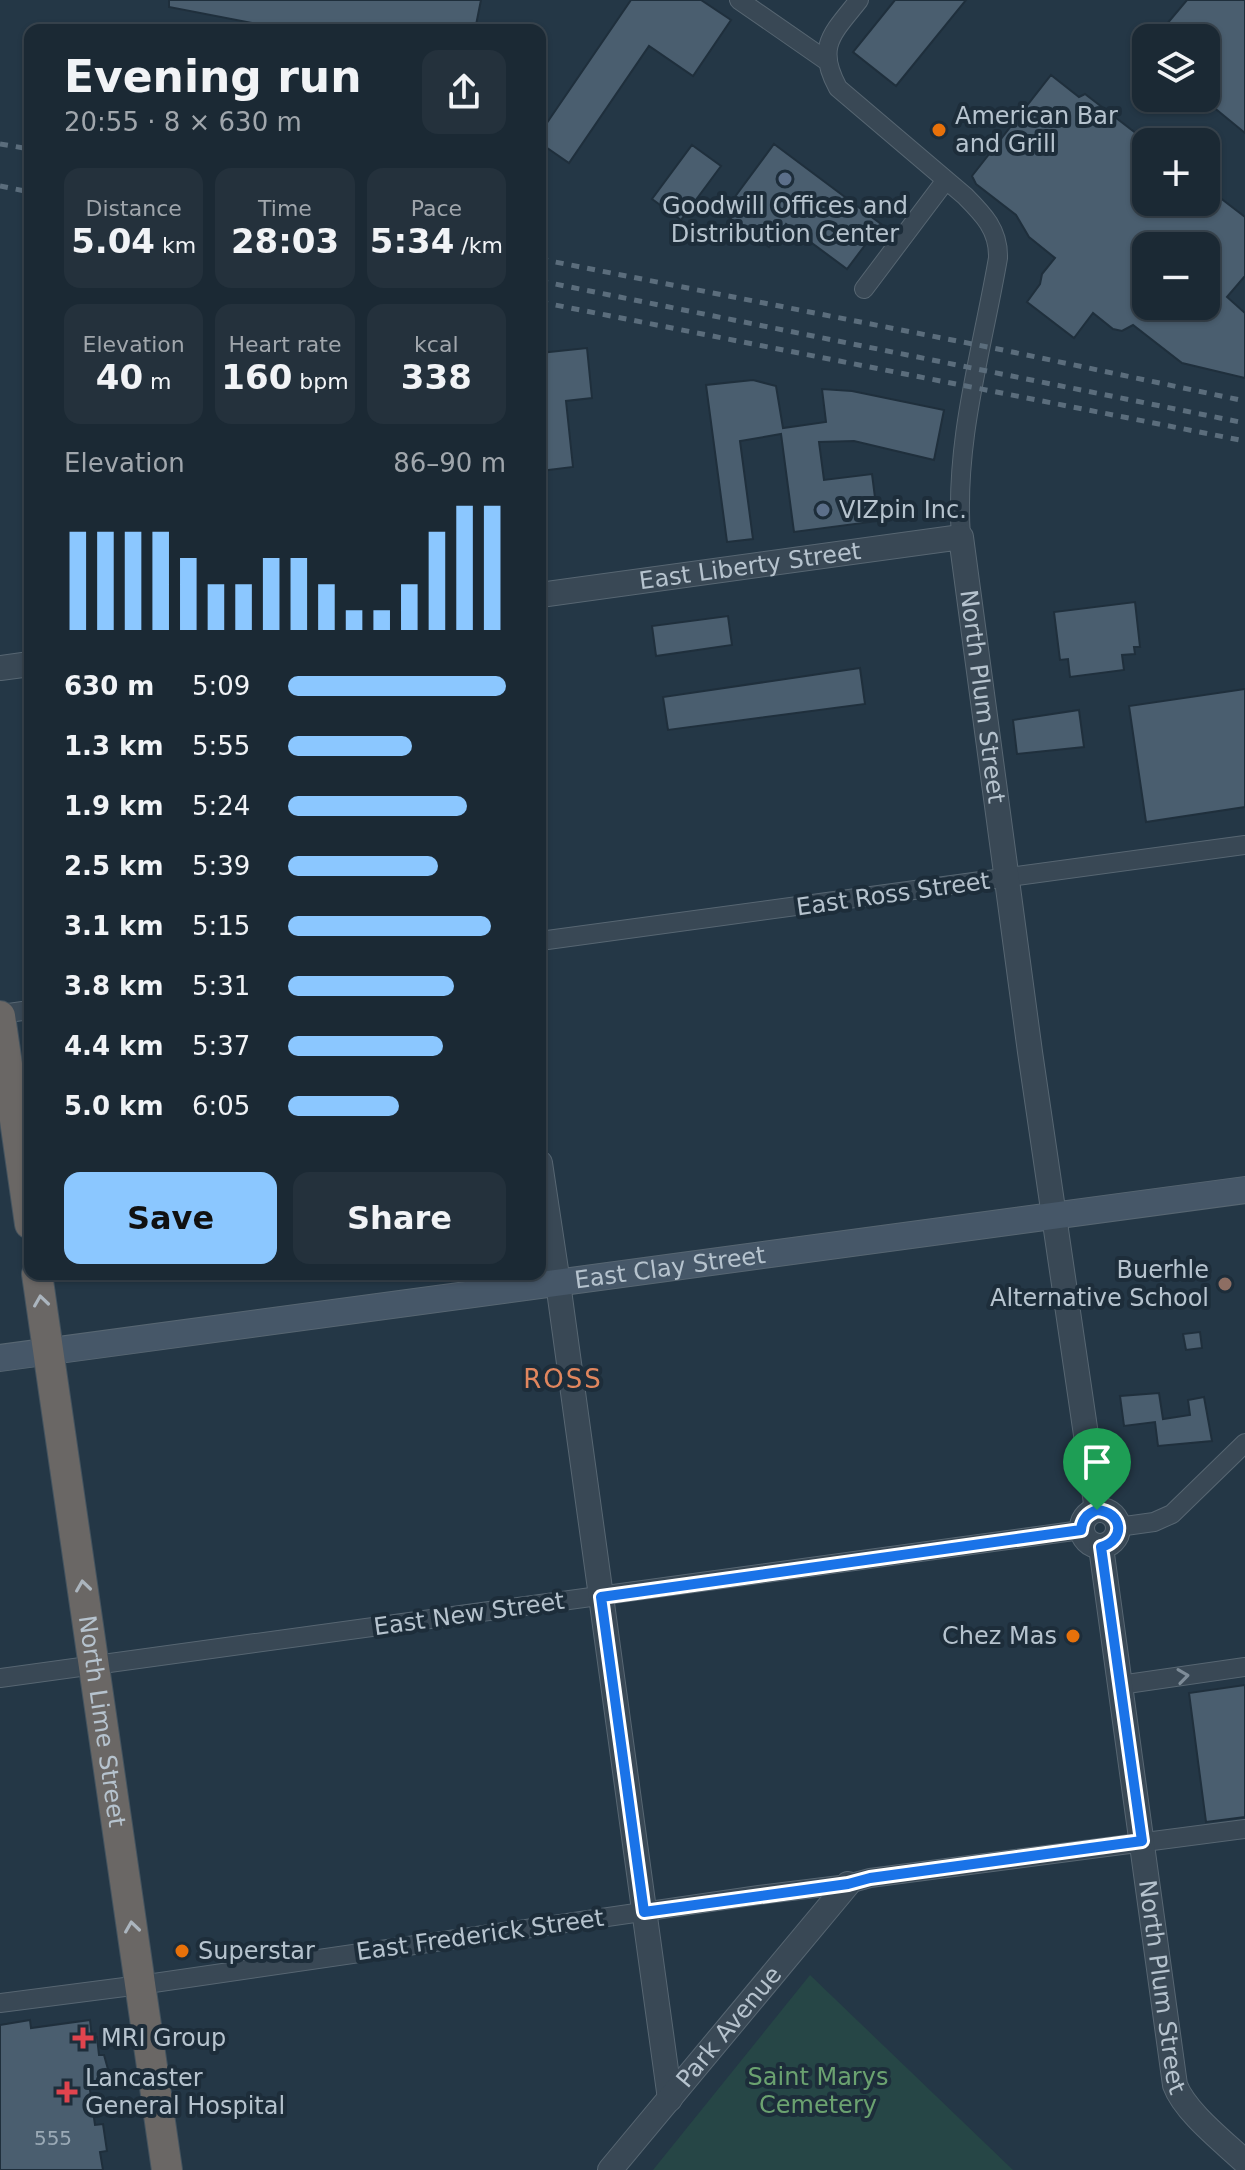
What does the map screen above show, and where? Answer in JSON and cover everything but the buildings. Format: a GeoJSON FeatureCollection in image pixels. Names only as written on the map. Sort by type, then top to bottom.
{"type":"FeatureCollection","features":[{"type":"Feature","properties":{"kind":"highway"},"geometry":{"type":"LineString","coordinates":[[0,1015],[24,1182]]}},
{"type":"Feature","properties":{"kind":"highway","name":"North Lime Street"},"geometry":{"type":"LineString","coordinates":[[38,1280],[167,2170]]}},
{"type":"Feature","properties":{"kind":"main road","name":"East Clay Street"},"geometry":{"type":"LineString","coordinates":[[0,1358],[1245,1190]]}},
{"type":"Feature","properties":{"kind":"street","name":"North Plum Street"},"geometry":{"type":"LineString","coordinates":[[739,0],[827,61],[838,88],[984,215],[993,229],[999,248],[965,428],[960,470],[961,537],[1097,1510]]}},
{"type":"Feature","properties":{"kind":"street"},"geometry":{"type":"LineString","coordinates":[[827,61],[827,46],[859,0]]}},
{"type":"Feature","properties":{"kind":"street"},"geometry":{"type":"LineString","coordinates":[[864,289],[946,180]]}},
{"type":"Feature","properties":{"kind":"street","name":"East Liberty Street"},"geometry":{"type":"LineString","coordinates":[[546,594],[961,537]]}},
{"type":"Feature","properties":{"kind":"street"},"geometry":{"type":"LineString","coordinates":[[0,668],[24,665]]}},
{"type":"Feature","properties":{"kind":"street","name":"East Ross Street"},"geometry":{"type":"LineString","coordinates":[[546,940],[1245,845]]}},
{"type":"Feature","properties":{"kind":"street"},"geometry":{"type":"LineString","coordinates":[[0,1015],[24,1011]]}},
{"type":"Feature","properties":{"kind":"street"},"geometry":{"type":"LineString","coordinates":[[546,1203],[670,2099]]}},
{"type":"Feature","properties":{"kind":"street"},"geometry":{"type":"LineString","coordinates":[[1118,1527],[1154,1522],[1172,1514],[1245,1443]]}},
{"type":"Feature","properties":{"kind":"street"},"geometry":{"type":"LineString","coordinates":[[1097,1510],[1108,1512],[1118,1527],[1115,1538],[1101,1547],[1086,1540],[1081,1530],[1087,1515],[1097,1510]]}},
{"type":"Feature","properties":{"kind":"street","name":"East New Street"},"geometry":{"type":"LineString","coordinates":[[0,1678],[1081,1530]]}},
{"type":"Feature","properties":{"kind":"street","name":"North Plum Street"},"geometry":{"type":"LineString","coordinates":[[1101,1547],[1175,2085],[1188,2107],[1245,2162]]}},
{"type":"Feature","properties":{"kind":"street"},"geometry":{"type":"LineString","coordinates":[[1120,1685],[1245,1667]]}},
{"type":"Feature","properties":{"kind":"street","name":"East Frederick Street"},"geometry":{"type":"LineString","coordinates":[[0,2003],[848,1884],[870,1878],[1245,1829]]}},
{"type":"Feature","properties":{"kind":"street","name":"Park Avenue"},"geometry":{"type":"LineString","coordinates":[[610,2170],[848,1884]]}},
{"type":"Feature","properties":{"kind":"green space","name":"Saint Marys Cemetery"},"geometry":{"type":"Polygon","coordinates":[[[810,1975],[1013,2170],[653,2170],[810,1975]]]}},
{"type":"Feature","properties":{"kind":"railway"},"geometry":{"type":"LineString","coordinates":[[0,144],[24,148]]}},
{"type":"Feature","properties":{"kind":"railway"},"geometry":{"type":"LineString","coordinates":[[0,186],[24,191]]}},
{"type":"Feature","properties":{"kind":"railway"},"geometry":{"type":"LineString","coordinates":[[546,260],[1245,401]]}},
{"type":"Feature","properties":{"kind":"railway"},"geometry":{"type":"LineString","coordinates":[[546,282],[1245,423]]}},
{"type":"Feature","properties":{"kind":"railway"},"geometry":{"type":"LineString","coordinates":[[546,303],[1245,441]]}},
{"type":"Feature","properties":{"kind":"place","name":"American Bar and Grill"},"geometry":{"type":"Point","coordinates":[939,130]}},
{"type":"Feature","properties":{"kind":"place","name":"Goodwill Offices and Distribution Center"},"geometry":{"type":"Point","coordinates":[785,179]}},
{"type":"Feature","properties":{"kind":"place","name":"VIZpin Inc."},"geometry":{"type":"Point","coordinates":[823,510]}},
{"type":"Feature","properties":{"kind":"place","name":"Buerhle Alternative School"},"geometry":{"type":"Point","coordinates":[1225,1284]}},
{"type":"Feature","properties":{"kind":"place","name":"Chez Mas"},"geometry":{"type":"Point","coordinates":[1073,1636]}},
{"type":"Feature","properties":{"kind":"place","name":"Superstar"},"geometry":{"type":"Point","coordinates":[182,1951]}},
{"type":"Feature","properties":{"kind":"place","name":"MRI Group"},"geometry":{"type":"Point","coordinates":[83,2038]}},
{"type":"Feature","properties":{"kind":"place","name":"Lancaster General Hospital"},"geometry":{"type":"Point","coordinates":[67,2092]}},
{"type":"Feature","properties":{"kind":"district","name":"ROSS"},"geometry":{"type":"Point","coordinates":[563,1379]}},
{"type":"Feature","properties":{"kind":"route"},"geometry":{"type":"LineString","coordinates":[[1097,1510],[1113,1516],[1118,1527],[1115,1538],[1101,1547],[1142,1841],[644,1912],[601,1597],[1081,1530],[1087,1515],[1097,1510]]}}]}
